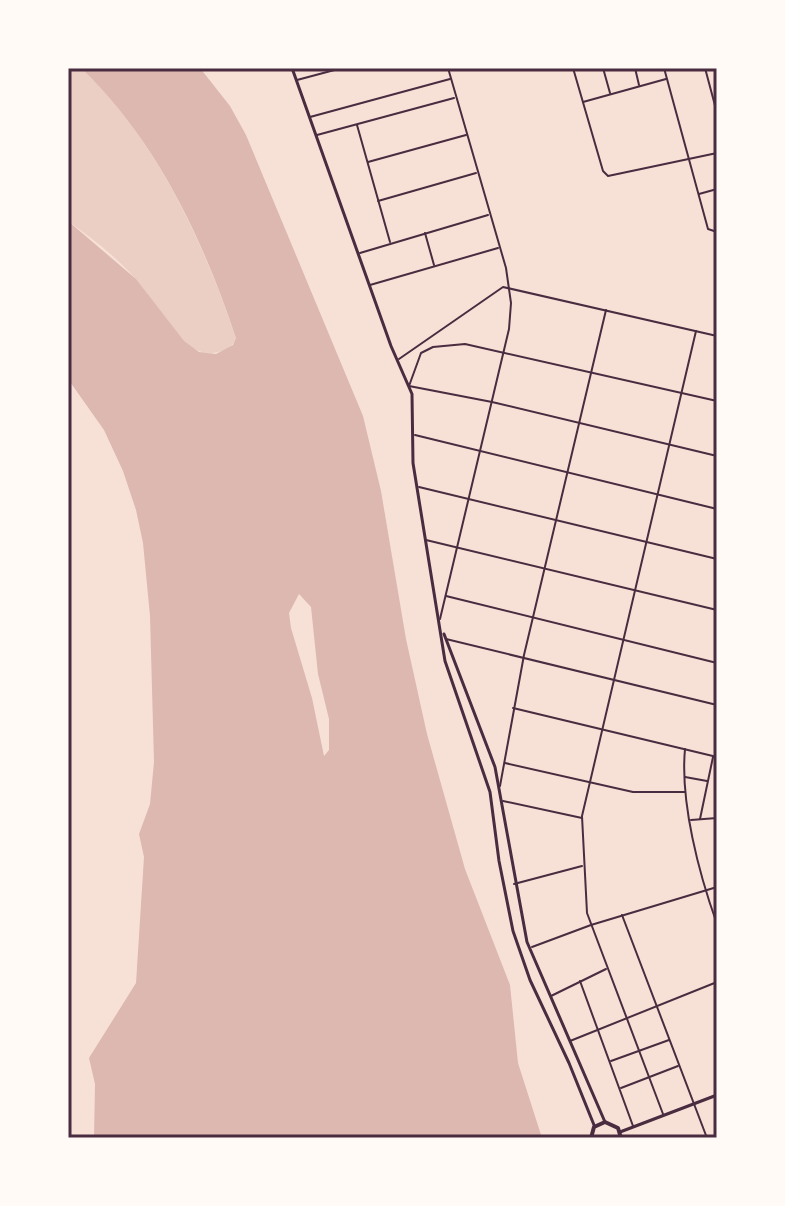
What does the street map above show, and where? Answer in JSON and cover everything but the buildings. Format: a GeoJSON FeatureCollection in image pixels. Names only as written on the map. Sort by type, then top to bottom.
{"type":"FeatureCollection","features":[{"type":"Feature","properties":{"kind":"main road"},"geometry":{"type":"LineString","coordinates":[[292,68],[369,285],[409,386],[415,412],[416,486],[445,661],[490,792],[513,931],[530,980],[594,1127]]}},
{"type":"Feature","properties":{"kind":"main road"},"geometry":{"type":"LineString","coordinates":[[442,631],[481,729],[499,787],[514,884],[529,948],[605,1122]]}},
{"type":"Feature","properties":{"kind":"main road"},"geometry":{"type":"LineString","coordinates":[[548,1018],[557,1014]]}},
{"type":"Feature","properties":{"kind":"main road"},"geometry":{"type":"LineString","coordinates":[[589,1137],[594,1127],[605,1122],[614,1124],[621,1135],[717,1095]]}},
{"type":"Feature","properties":{"kind":"street"},"geometry":{"type":"LineString","coordinates":[[297,80],[342,68]]}},
{"type":"Feature","properties":{"kind":"street"},"geometry":{"type":"LineString","coordinates":[[440,619],[511,315],[509,287],[448,68]]}},
{"type":"Feature","properties":{"kind":"street"},"geometry":{"type":"LineString","coordinates":[[573,68],[606,175],[615,177],[717,153]]}},
{"type":"Feature","properties":{"kind":"street"},"geometry":{"type":"LineString","coordinates":[[603,68],[610,94]]}},
{"type":"Feature","properties":{"kind":"street"},"geometry":{"type":"LineString","coordinates":[[635,68],[640,86]]}},
{"type":"Feature","properties":{"kind":"street"},"geometry":{"type":"LineString","coordinates":[[664,68],[708,229],[717,232]]}},
{"type":"Feature","properties":{"kind":"street"},"geometry":{"type":"LineString","coordinates":[[705,68],[717,113]]}},
{"type":"Feature","properties":{"kind":"street"},"geometry":{"type":"LineString","coordinates":[[583,102],[667,78]]}},
{"type":"Feature","properties":{"kind":"street"},"geometry":{"type":"LineString","coordinates":[[310,117],[451,79]]}},
{"type":"Feature","properties":{"kind":"street"},"geometry":{"type":"LineString","coordinates":[[316,135],[456,97]]}},
{"type":"Feature","properties":{"kind":"street"},"geometry":{"type":"LineString","coordinates":[[357,124],[390,244]]}},
{"type":"Feature","properties":{"kind":"street"},"geometry":{"type":"LineString","coordinates":[[367,163],[467,135]]}},
{"type":"Feature","properties":{"kind":"street"},"geometry":{"type":"LineString","coordinates":[[378,201],[477,173]]}},
{"type":"Feature","properties":{"kind":"street"},"geometry":{"type":"LineString","coordinates":[[699,194],[717,189]]}},
{"type":"Feature","properties":{"kind":"street"},"geometry":{"type":"LineString","coordinates":[[359,253],[489,214]]}},
{"type":"Feature","properties":{"kind":"street"},"geometry":{"type":"LineString","coordinates":[[425,233],[434,267]]}},
{"type":"Feature","properties":{"kind":"street"},"geometry":{"type":"LineString","coordinates":[[369,285],[499,248]]}},
{"type":"Feature","properties":{"kind":"street"},"geometry":{"type":"LineString","coordinates":[[397,361],[496,290],[509,287],[717,336]]}},
{"type":"Feature","properties":{"kind":"street"},"geometry":{"type":"LineString","coordinates":[[499,787],[524,655],[570,473],[606,310]]}},
{"type":"Feature","properties":{"kind":"street"},"geometry":{"type":"LineString","coordinates":[[664,1115],[586,907],[582,818],[696,331]]}},
{"type":"Feature","properties":{"kind":"street"},"geometry":{"type":"LineString","coordinates":[[717,401],[465,344],[429,348],[416,360],[409,386],[492,402],[717,456]]}},
{"type":"Feature","properties":{"kind":"street"},"geometry":{"type":"LineString","coordinates":[[414,435],[717,509]]}},
{"type":"Feature","properties":{"kind":"street"},"geometry":{"type":"LineString","coordinates":[[416,486],[717,559]]}},
{"type":"Feature","properties":{"kind":"street"},"geometry":{"type":"LineString","coordinates":[[425,540],[717,610]]}},
{"type":"Feature","properties":{"kind":"street"},"geometry":{"type":"LineString","coordinates":[[446,596],[623,637],[717,663]]}},
{"type":"Feature","properties":{"kind":"street"},"geometry":{"type":"LineString","coordinates":[[446,639],[524,655],[717,705]]}},
{"type":"Feature","properties":{"kind":"street"},"geometry":{"type":"LineString","coordinates":[[513,708],[715,756],[700,819]]}},
{"type":"Feature","properties":{"kind":"street"},"geometry":{"type":"LineString","coordinates":[[685,749],[685,792],[706,890],[717,924]]}},
{"type":"Feature","properties":{"kind":"street"},"geometry":{"type":"LineString","coordinates":[[504,763],[633,792],[685,792]]}},
{"type":"Feature","properties":{"kind":"street"},"geometry":{"type":"LineString","coordinates":[[684,776],[708,781]]}},
{"type":"Feature","properties":{"kind":"street"},"geometry":{"type":"LineString","coordinates":[[502,801],[582,818]]}},
{"type":"Feature","properties":{"kind":"street"},"geometry":{"type":"LineString","coordinates":[[691,820],[717,818]]}},
{"type":"Feature","properties":{"kind":"street"},"geometry":{"type":"LineString","coordinates":[[514,884],[583,866]]}},
{"type":"Feature","properties":{"kind":"street"},"geometry":{"type":"LineString","coordinates":[[529,948],[591,925],[717,887]]}},
{"type":"Feature","properties":{"kind":"street"},"geometry":{"type":"LineString","coordinates":[[622,915],[707,1138]]}},
{"type":"Feature","properties":{"kind":"street"},"geometry":{"type":"LineString","coordinates":[[550,996],[607,968]]}},
{"type":"Feature","properties":{"kind":"street"},"geometry":{"type":"LineString","coordinates":[[580,981],[634,1127]]}},
{"type":"Feature","properties":{"kind":"street"},"geometry":{"type":"LineString","coordinates":[[569,1041],[717,982]]}},
{"type":"Feature","properties":{"kind":"street"},"geometry":{"type":"LineString","coordinates":[[610,1062],[670,1040]]}},
{"type":"Feature","properties":{"kind":"street"},"geometry":{"type":"LineString","coordinates":[[619,1088],[680,1065]]}},
{"type":"Feature","properties":{"kind":"shaded area"},"geometry":{"type":"Polygon","coordinates":[[[68,68],[81,68],[108,96],[154,159],[174,193],[208,264],[236,338],[228,348],[210,353],[196,350],[183,341],[127,269],[68,221],[68,68]]]}},
{"type":"Feature","properties":{"kind":"shaded area"},"geometry":{"type":"Polygon","coordinates":[[[81,68],[200,68],[230,106],[246,135],[363,416],[381,491],[406,639],[427,734],[465,869],[510,985],[518,1063],[542,1138],[94,1138],[95,1084],[89,1058],[136,983],[144,857],[139,834],[150,804],[154,762],[150,616],[143,543],[123,471],[104,430],[68,379],[68,221],[136,279],[184,341],[199,352],[216,354],[233,345],[236,338],[209,264],[175,193],[133,127],[81,68]],[[299,594],[289,613],[324,756],[329,750],[329,719],[318,674],[311,607],[299,594]]]}}]}
